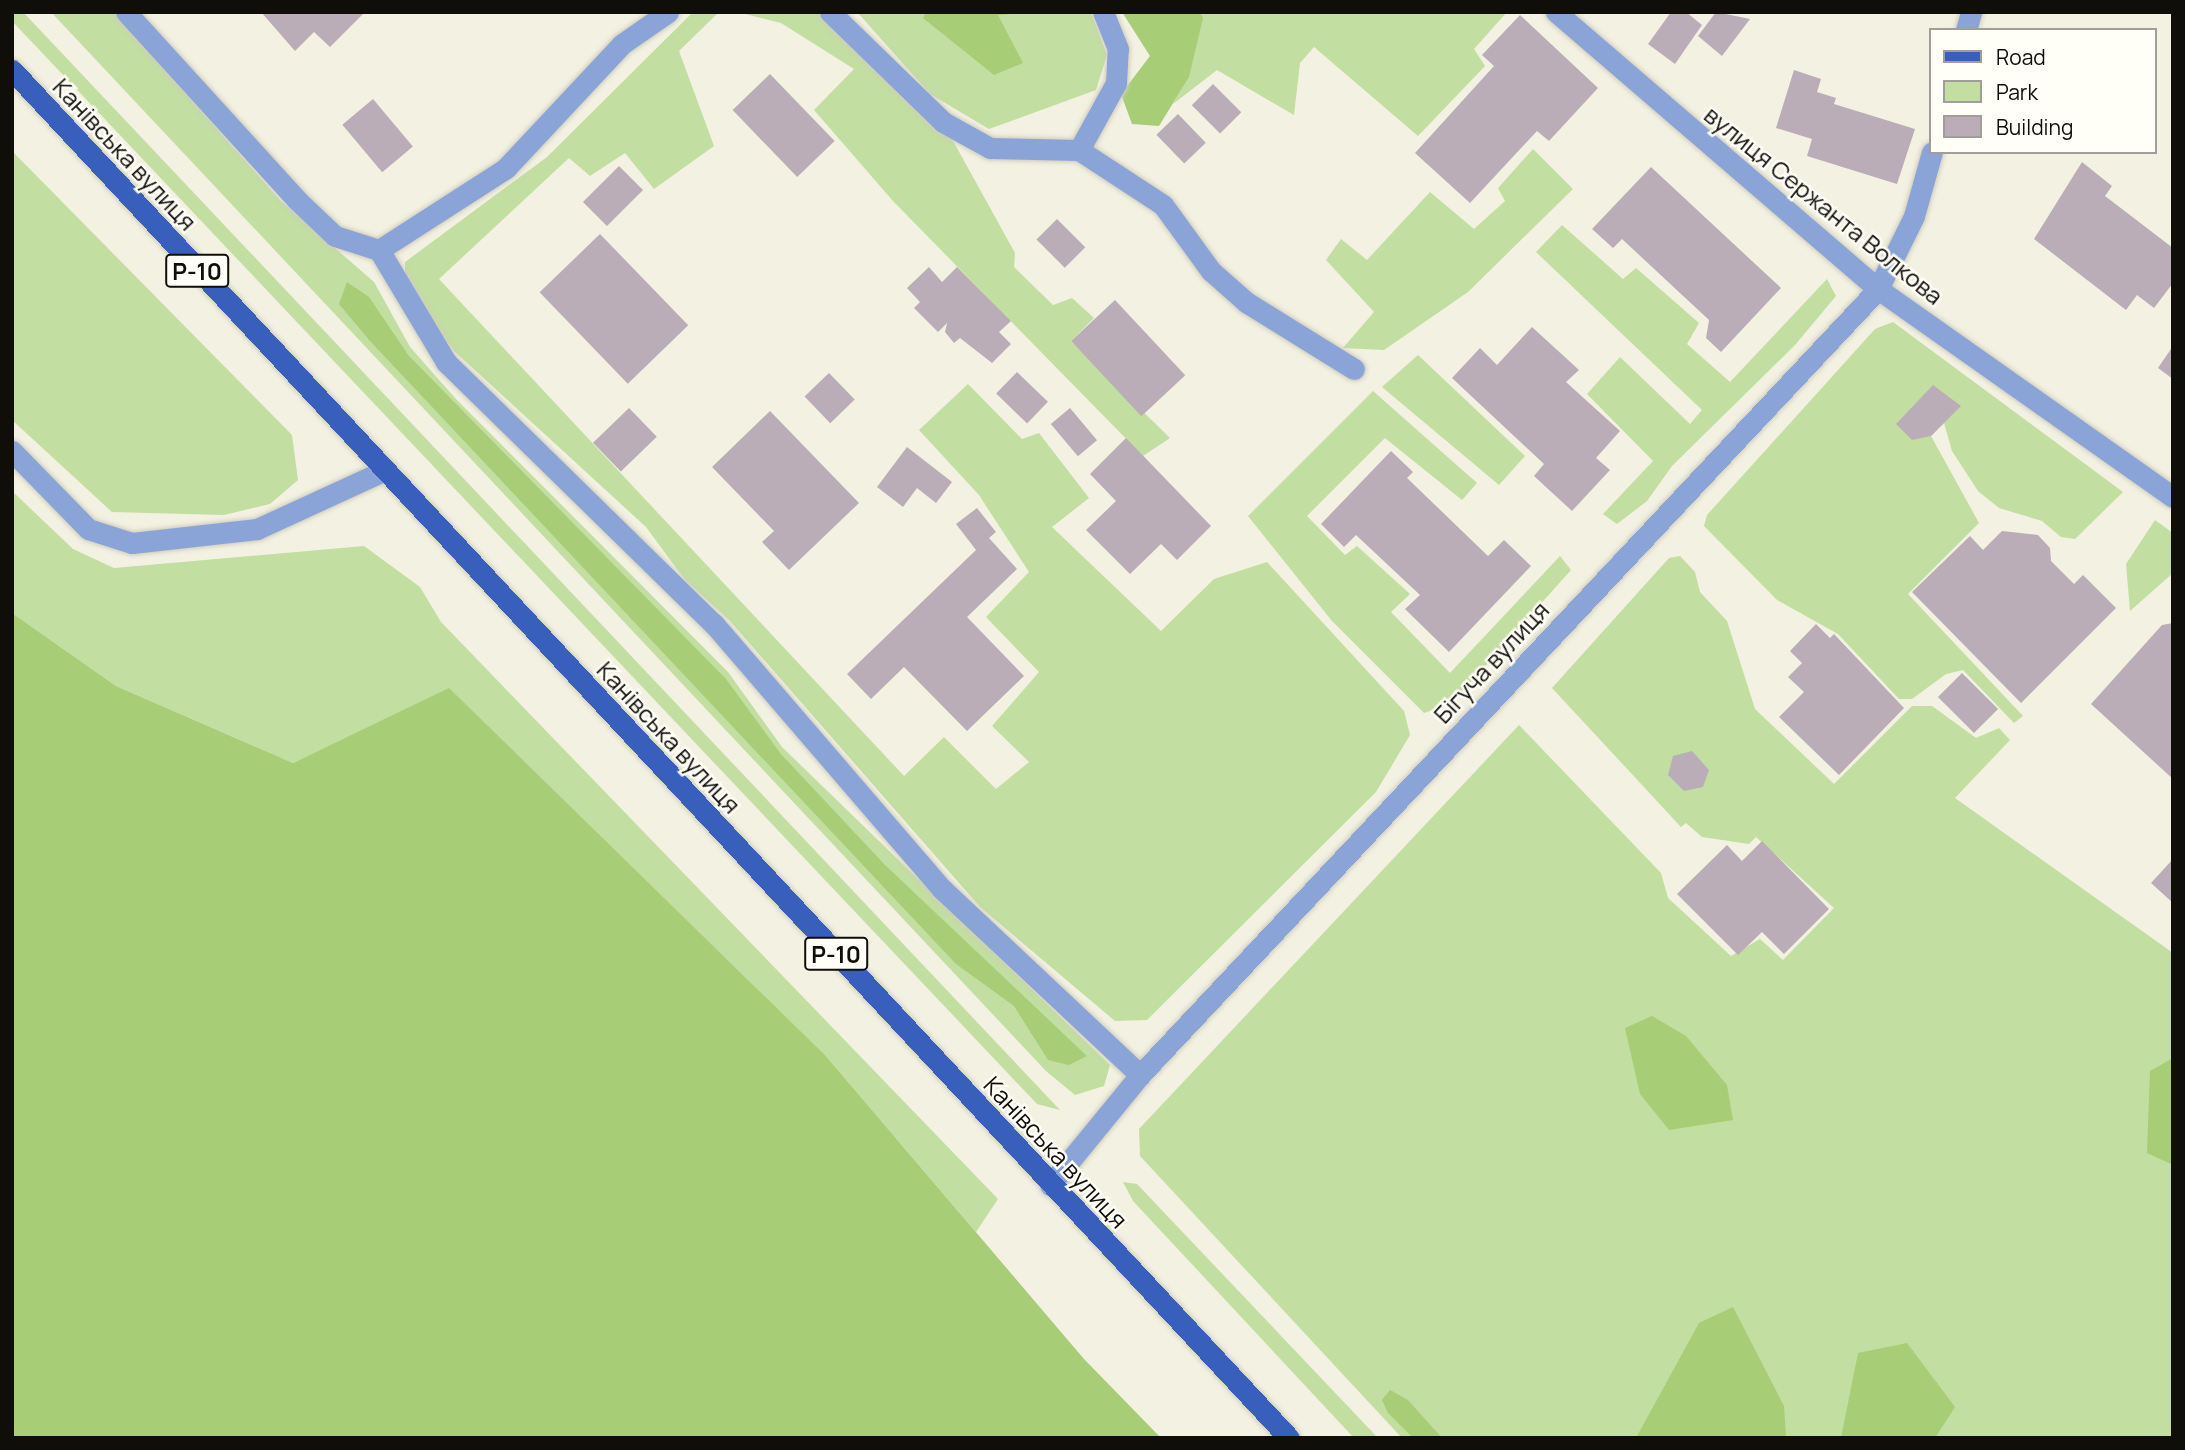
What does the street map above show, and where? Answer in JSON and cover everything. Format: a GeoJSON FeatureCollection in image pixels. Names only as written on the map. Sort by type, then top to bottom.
{"type":"FeatureCollection","features":[{"type":"Feature","properties":{"kind":"main road","name":"Канівська вулиця"},"geometry":{"type":"LineString","coordinates":[[12,71],[382,472],[1289,1438]]}},
{"type":"Feature","properties":{"kind":"street"},"geometry":{"type":"LineString","coordinates":[[126,12],[335,236],[379,250],[446,362],[714,624],[942,889],[1140,1074]]}},
{"type":"Feature","properties":{"kind":"street"},"geometry":{"type":"LineString","coordinates":[[379,250],[506,168],[622,44],[668,12]]}},
{"type":"Feature","properties":{"kind":"street"},"geometry":{"type":"LineString","coordinates":[[830,12],[943,122],[990,148],[1079,150],[1163,205],[1211,271],[1246,302],[1354,369]]}},
{"type":"Feature","properties":{"kind":"street"},"geometry":{"type":"LineString","coordinates":[[1079,150],[1116,83],[1118,48],[1103,12]]}},
{"type":"Feature","properties":{"kind":"street","name":"вулиця Сержанта Волкова"},"geometry":{"type":"LineString","coordinates":[[1556,12],[1878,289],[2173,497]]}},
{"type":"Feature","properties":{"kind":"street","name":"Бігуча вулиця"},"geometry":{"type":"LineString","coordinates":[[1050,1185],[1140,1074],[1878,289],[1914,216],[1931,154]]}},
{"type":"Feature","properties":{"kind":"street"},"geometry":{"type":"LineString","coordinates":[[12,451],[88,529],[132,543],[257,528],[382,472]]}},
{"type":"Feature","properties":{"kind":"green space"},"geometry":{"type":"Polygon","coordinates":[[[12,12],[23,12],[1060,1110],[1037,1104],[12,21],[12,12]]]}},
{"type":"Feature","properties":{"kind":"green space"},"geometry":{"type":"Polygon","coordinates":[[[51,12],[113,12],[280,200],[374,282],[410,347],[456,399],[728,672],[782,747],[1110,1065],[1104,1086],[1075,1095],[1046,1071],[51,12]]]}},
{"type":"Feature","properties":{"kind":"green space"},"geometry":{"type":"Polygon","coordinates":[[[693,12],[719,12],[679,51],[714,146],[654,189],[625,153],[590,176],[569,158],[439,279],[904,776],[944,737],[996,789],[1029,762],[992,726],[1039,672],[986,617],[1029,572],[979,495],[919,430],[968,384],[1022,439],[1039,433],[1089,498],[1052,527],[1161,631],[1214,579],[1267,562],[1404,711],[1410,735],[1376,792],[1147,1020],[1115,1021],[980,907],[730,621],[685,580],[646,527],[454,351],[405,284],[405,262],[547,157],[693,12]]]}},
{"type":"Feature","properties":{"kind":"green space"},"geometry":{"type":"Polygon","coordinates":[[[737,12],[817,12],[952,139],[1015,253],[1014,267],[1053,305],[1072,298],[1094,318],[1071,341],[1170,438],[1143,456],[893,201],[814,110],[854,69],[781,23],[737,12]]]}},
{"type":"Feature","properties":{"kind":"green space"},"geometry":{"type":"Polygon","coordinates":[[[857,12],[1091,12],[1107,55],[1096,90],[989,129],[930,94],[857,12]]]}},
{"type":"Feature","properties":{"kind":"green space"},"geometry":{"type":"Polygon","coordinates":[[[926,12],[1039,12],[998,15],[1023,63],[994,75],[923,18],[926,12]]]}},
{"type":"Feature","properties":{"kind":"green space"},"geometry":{"type":"Polygon","coordinates":[[[1122,12],[1199,12],[1203,18],[1189,77],[1159,126],[1132,124],[1121,94],[1150,56],[1122,12]]]}},
{"type":"Feature","properties":{"kind":"green space"},"geometry":{"type":"Polygon","coordinates":[[[1199,12],[1507,12],[1474,49],[1485,66],[1418,136],[1314,47],[1300,63],[1294,115],[1217,70],[1173,104],[1189,76],[1199,12]]]}},
{"type":"Feature","properties":{"kind":"green space"},"geometry":{"type":"Polygon","coordinates":[[[1533,149],[1573,189],[1468,292],[1384,350],[1343,348],[1374,312],[1326,260],[1341,239],[1367,260],[1430,192],[1474,229],[1505,201],[1498,188],[1533,149]]]}},
{"type":"Feature","properties":{"kind":"green space"},"geometry":{"type":"Polygon","coordinates":[[[12,151],[292,435],[298,480],[270,504],[224,515],[112,512],[12,420],[12,151]]]}},
{"type":"Feature","properties":{"kind":"green space"},"geometry":{"type":"Polygon","coordinates":[[[1562,225],[1623,279],[1636,268],[1699,323],[1687,344],[1730,382],[1827,279],[1836,296],[1795,345],[1672,466],[1647,501],[1617,524],[1603,514],[1653,461],[1587,394],[1620,357],[1690,424],[1702,410],[1536,252],[1562,225]]]}},
{"type":"Feature","properties":{"kind":"green space"},"geometry":{"type":"Polygon","coordinates":[[[347,282],[369,297],[409,356],[726,679],[780,753],[885,865],[1087,1056],[1069,1065],[1048,1060],[1014,1006],[956,964],[370,341],[339,304],[347,282]]]}},
{"type":"Feature","properties":{"kind":"green space"},"geometry":{"type":"Polygon","coordinates":[[[1893,322],[2123,492],[2075,539],[2061,537],[2042,521],[1999,508],[1978,491],[1952,451],[1944,423],[1931,436],[1979,523],[1908,594],[2023,716],[2014,723],[1963,670],[1946,674],[1912,699],[1899,699],[1838,634],[1777,600],[1704,526],[1707,515],[1875,329],[1893,322]]]}},
{"type":"Feature","properties":{"kind":"green space"},"geometry":{"type":"Polygon","coordinates":[[[1418,355],[1525,456],[1499,485],[1382,387],[1418,355]]]}},
{"type":"Feature","properties":{"kind":"green space"},"geometry":{"type":"Polygon","coordinates":[[[1373,391],[1477,483],[1462,500],[1385,438],[1307,516],[1345,555],[1357,546],[1410,594],[1391,612],[1450,673],[1560,556],[1571,570],[1452,703],[1424,713],[1332,621],[1248,516],[1373,391]]]}},
{"type":"Feature","properties":{"kind":"green space"},"geometry":{"type":"Polygon","coordinates":[[[12,491],[73,549],[114,568],[364,546],[420,587],[441,622],[998,1199],[976,1232],[825,1055],[449,689],[293,763],[116,686],[12,613],[12,491]]]}},
{"type":"Feature","properties":{"kind":"green space"},"geometry":{"type":"Polygon","coordinates":[[[2155,520],[2173,533],[2173,573],[2130,611],[2126,564],[2155,520]]]}},
{"type":"Feature","properties":{"kind":"green space"},"geometry":{"type":"Polygon","coordinates":[[[1680,556],[1695,572],[1700,592],[1727,621],[1755,709],[1834,784],[1912,706],[1932,706],[1976,738],[1999,728],[2010,740],[1955,798],[2173,953],[2173,1438],[1402,1438],[1140,1156],[1139,1129],[1519,725],[1661,873],[1668,898],[1731,956],[1760,939],[1783,960],[1834,908],[1756,837],[1749,844],[1702,837],[1686,823],[1681,827],[1552,688],[1669,558],[1680,556]]]}},
{"type":"Feature","properties":{"kind":"green space"},"geometry":{"type":"Polygon","coordinates":[[[12,613],[116,686],[293,763],[449,688],[825,1055],[1084,1359],[1161,1438],[12,1438],[12,613]]]}},
{"type":"Feature","properties":{"kind":"green space"},"geometry":{"type":"Polygon","coordinates":[[[1652,1016],[1686,1036],[1727,1085],[1733,1120],[1669,1130],[1640,1094],[1625,1028],[1652,1016]]]}},
{"type":"Feature","properties":{"kind":"green space"},"geometry":{"type":"Polygon","coordinates":[[[2173,1058],[2171,1164],[2147,1153],[2150,1071],[2173,1058]]]}},
{"type":"Feature","properties":{"kind":"green space"},"geometry":{"type":"Polygon","coordinates":[[[1123,1182],[1137,1184],[1378,1438],[1354,1438],[1133,1201],[1123,1182]]]}},
{"type":"Feature","properties":{"kind":"green space"},"geometry":{"type":"Polygon","coordinates":[[[1733,1307],[1784,1406],[1786,1438],[1636,1438],[1699,1323],[1733,1307]]]}},
{"type":"Feature","properties":{"kind":"green space"},"geometry":{"type":"Polygon","coordinates":[[[1907,1343],[1955,1407],[1935,1438],[1841,1438],[1858,1353],[1907,1343]]]}},
{"type":"Feature","properties":{"kind":"green space"},"geometry":{"type":"Polygon","coordinates":[[[1390,1390],[1408,1400],[1442,1438],[1413,1438],[1388,1413],[1382,1400],[1390,1390]]]}},
{"type":"Feature","properties":{"kind":"building"},"geometry":{"type":"Polygon","coordinates":[[[261,12],[365,12],[330,47],[314,32],[295,51],[261,12]]]}},
{"type":"Feature","properties":{"kind":"building"},"geometry":{"type":"Polygon","coordinates":[[[1671,12],[1686,12],[1702,25],[1675,64],[1648,44],[1671,12]]]}},
{"type":"Feature","properties":{"kind":"building"},"geometry":{"type":"Polygon","coordinates":[[[1716,12],[1750,19],[1722,56],[1698,36],[1716,12]]]}},
{"type":"Feature","properties":{"kind":"building"},"geometry":{"type":"Polygon","coordinates":[[[1520,15],[1598,88],[1549,141],[1537,131],[1470,203],[1415,153],[1494,66],[1482,55],[1520,15]]]}},
{"type":"Feature","properties":{"kind":"building"},"geometry":{"type":"Polygon","coordinates":[[[1794,70],[1821,79],[1817,92],[1836,98],[1834,104],[1915,129],[1897,184],[1807,156],[1812,139],[1776,128],[1794,70]]]}},
{"type":"Feature","properties":{"kind":"building"},"geometry":{"type":"Polygon","coordinates":[[[770,74],[835,141],[797,177],[733,110],[770,74]]]}},
{"type":"Feature","properties":{"kind":"building"},"geometry":{"type":"Polygon","coordinates":[[[1213,84],[1241,112],[1220,133],[1192,105],[1213,84]]]}},
{"type":"Feature","properties":{"kind":"building"},"geometry":{"type":"Polygon","coordinates":[[[373,99],[413,146],[382,172],[342,125],[373,99]]]}},
{"type":"Feature","properties":{"kind":"building"},"geometry":{"type":"Polygon","coordinates":[[[1178,114],[1206,143],[1184,164],[1156,135],[1178,114]]]}},
{"type":"Feature","properties":{"kind":"building"},"geometry":{"type":"Polygon","coordinates":[[[2082,162],[2112,186],[2105,196],[2173,248],[2173,283],[2154,308],[2137,295],[2126,310],[2034,239],[2082,162]]]}},
{"type":"Feature","properties":{"kind":"building"},"geometry":{"type":"Polygon","coordinates":[[[619,166],[643,190],[607,226],[583,202],[619,166]]]}},
{"type":"Feature","properties":{"kind":"building"},"geometry":{"type":"Polygon","coordinates":[[[1651,167],[1781,288],[1721,352],[1706,338],[1709,320],[1622,239],[1613,248],[1592,229],[1651,167]]]}},
{"type":"Feature","properties":{"kind":"building"},"geometry":{"type":"Polygon","coordinates":[[[1057,219],[1085,247],[1065,268],[1036,240],[1057,219]]]}},
{"type":"Feature","properties":{"kind":"building"},"geometry":{"type":"Polygon","coordinates":[[[600,234],[688,325],[628,384],[540,292],[600,234]]]}},
{"type":"Feature","properties":{"kind":"building"},"geometry":{"type":"Polygon","coordinates":[[[929,267],[942,282],[957,267],[1011,321],[999,332],[1011,344],[992,363],[960,338],[954,343],[945,332],[947,323],[938,332],[914,308],[920,302],[907,288],[929,267]]]}},
{"type":"Feature","properties":{"kind":"building"},"geometry":{"type":"Polygon","coordinates":[[[1115,300],[1185,375],[1141,416],[1071,341],[1115,300]]]}},
{"type":"Feature","properties":{"kind":"building"},"geometry":{"type":"Polygon","coordinates":[[[1532,327],[1579,370],[1566,382],[1620,431],[1596,458],[1610,470],[1572,511],[1534,476],[1544,464],[1452,378],[1480,348],[1497,365],[1532,327]]]}},
{"type":"Feature","properties":{"kind":"building"},"geometry":{"type":"Polygon","coordinates":[[[2173,346],[2173,379],[2158,368],[2173,346]]]}},
{"type":"Feature","properties":{"kind":"building"},"geometry":{"type":"Polygon","coordinates":[[[1017,372],[1048,402],[1027,423],[996,394],[1017,372]]]}},
{"type":"Feature","properties":{"kind":"building"},"geometry":{"type":"Polygon","coordinates":[[[829,373],[855,400],[830,423],[805,397],[829,373]]]}},
{"type":"Feature","properties":{"kind":"building"},"geometry":{"type":"Polygon","coordinates":[[[1933,385],[1961,406],[1931,436],[1912,440],[1896,424],[1933,385]]]}},
{"type":"Feature","properties":{"kind":"building"},"geometry":{"type":"Polygon","coordinates":[[[629,408],[657,437],[621,472],[593,443],[629,408]]]}},
{"type":"Feature","properties":{"kind":"building"},"geometry":{"type":"Polygon","coordinates":[[[1070,408],[1097,440],[1078,456],[1051,424],[1070,408]]]}},
{"type":"Feature","properties":{"kind":"building"},"geometry":{"type":"Polygon","coordinates":[[[770,411],[859,503],[789,570],[762,542],[774,531],[712,467],[770,411]]]}},
{"type":"Feature","properties":{"kind":"building"},"geometry":{"type":"Polygon","coordinates":[[[1126,438],[1211,526],[1177,560],[1161,544],[1130,574],[1086,530],[1116,501],[1090,474],[1126,438]]]}},
{"type":"Feature","properties":{"kind":"building"},"geometry":{"type":"Polygon","coordinates":[[[907,447],[952,482],[936,503],[917,488],[903,507],[877,487],[907,447]]]}},
{"type":"Feature","properties":{"kind":"building"},"geometry":{"type":"Polygon","coordinates":[[[1391,451],[1413,472],[1407,478],[1488,556],[1504,540],[1531,566],[1449,652],[1405,609],[1420,595],[1356,535],[1344,547],[1321,524],[1391,451]]]}},
{"type":"Feature","properties":{"kind":"building"},"geometry":{"type":"Polygon","coordinates":[[[977,508],[996,532],[989,538],[1017,569],[967,617],[1024,676],[967,731],[904,667],[871,699],[847,674],[976,550],[956,524],[977,508]]]}},
{"type":"Feature","properties":{"kind":"building"},"geometry":{"type":"Polygon","coordinates":[[[2002,531],[2038,535],[2050,548],[2051,561],[2074,584],[2083,575],[2116,608],[2021,703],[1912,592],[1970,536],[1983,550],[2002,531]]]}},
{"type":"Feature","properties":{"kind":"building"},"geometry":{"type":"Polygon","coordinates":[[[2173,623],[2173,779],[2091,704],[2162,625],[2173,623]]]}},
{"type":"Feature","properties":{"kind":"building"},"geometry":{"type":"Polygon","coordinates":[[[1816,624],[1830,638],[1834,634],[1904,708],[1839,775],[1779,717],[1804,692],[1788,677],[1802,663],[1790,651],[1816,624]]]}},
{"type":"Feature","properties":{"kind":"building"},"geometry":{"type":"Polygon","coordinates":[[[1962,673],[1998,709],[1974,733],[1938,697],[1962,673]]]}},
{"type":"Feature","properties":{"kind":"building"},"geometry":{"type":"Polygon","coordinates":[[[1692,751],[1709,770],[1703,787],[1684,791],[1668,775],[1673,756],[1692,751]]]}},
{"type":"Feature","properties":{"kind":"building"},"geometry":{"type":"Polygon","coordinates":[[[1762,841],[1829,909],[1784,954],[1762,932],[1738,955],[1677,894],[1727,845],[1742,861],[1762,841]]]}},
{"type":"Feature","properties":{"kind":"building"},"geometry":{"type":"Polygon","coordinates":[[[2173,859],[2173,903],[2151,883],[2173,859]]]}}]}
